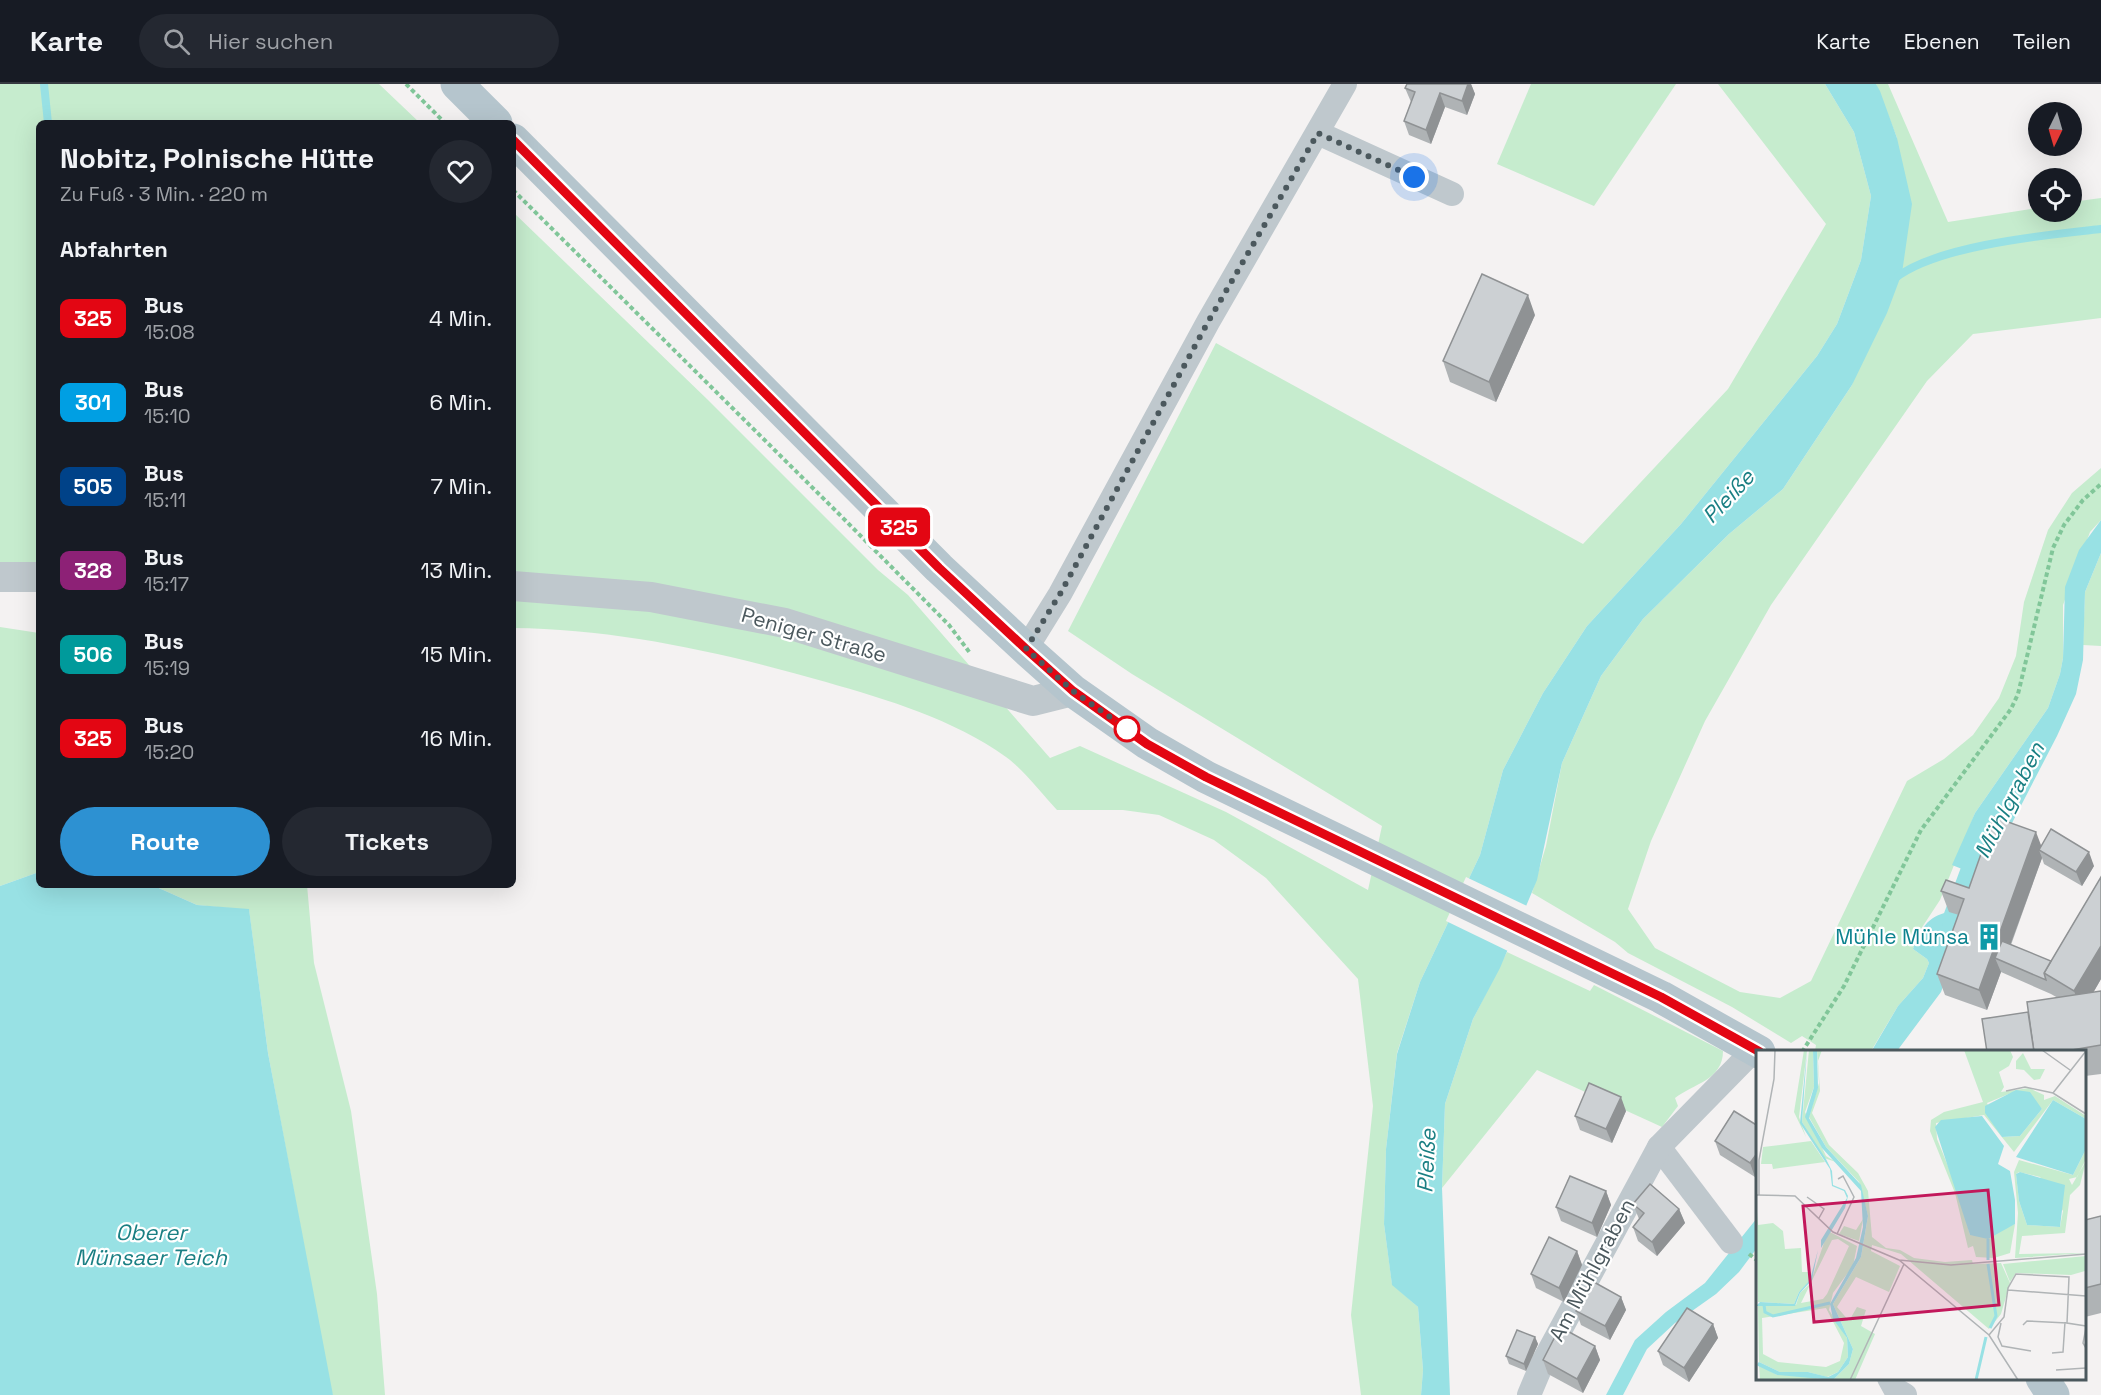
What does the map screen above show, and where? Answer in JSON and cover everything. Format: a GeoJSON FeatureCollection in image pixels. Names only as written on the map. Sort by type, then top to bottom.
{"type":"FeatureCollection","features":[{"type":"Feature","properties":{"kind":"main road"},"geometry":{"type":"LineString","coordinates":[[457,84],[493,120]]}},
{"type":"Feature","properties":{"kind":"main road","name":"Am Mühlgraben"},"geometry":{"type":"LineString","coordinates":[[516,143],[939,568],[1073,691],[1147,744],[1186,766],[1379,862],[1661,997],[1757,1050]]}},
{"type":"Feature","properties":{"kind":"main road"},"geometry":{"type":"LineString","coordinates":[[2043,1380],[2053,1395]]}},
{"type":"Feature","properties":{"kind":"street"},"geometry":{"type":"LineString","coordinates":[[1026,649],[1103,517],[1208,322],[1346,84]]}},
{"type":"Feature","properties":{"kind":"street"},"geometry":{"type":"LineString","coordinates":[[1318,133],[1452,194]]}},
{"type":"Feature","properties":{"kind":"street"},"geometry":{"type":"LineString","coordinates":[[0,577],[36,577]]}},
{"type":"Feature","properties":{"kind":"street","name":"Peniger Straße"},"geometry":{"type":"LineString","coordinates":[[516,586],[651,597],[785,623],[1033,701],[1073,691]]}},
{"type":"Feature","properties":{"kind":"street","name":"Am Mühlgraben"},"geometry":{"type":"LineString","coordinates":[[1528,1395],[1542,1364],[1659,1147],[1756,1051]]}},
{"type":"Feature","properties":{"kind":"street"},"geometry":{"type":"LineString","coordinates":[[1659,1147],[1731,1242]]}},
{"type":"Feature","properties":{"kind":"street"},"geometry":{"type":"LineString","coordinates":[[1890,1380],[1895,1389],[1905,1395]]}},
{"type":"Feature","properties":{"kind":"path"},"geometry":{"type":"LineString","coordinates":[[406,84],[442,120]]}},
{"type":"Feature","properties":{"kind":"path"},"geometry":{"type":"LineString","coordinates":[[516,193],[949,625],[976,660],[985,686]]}},
{"type":"Feature","properties":{"kind":"path"},"geometry":{"type":"LineString","coordinates":[[1803,1050],[1844,986],[1921,830],[2011,709],[2018,694],[2053,548],[2064,525],[2083,500],[2101,484]]}},
{"type":"Feature","properties":{"kind":"green space"},"geometry":{"type":"Polygon","coordinates":[[[0,84],[379,84],[417,120],[36,120],[36,566],[0,566],[0,84]]]}},
{"type":"Feature","properties":{"kind":"green space"},"geometry":{"type":"Polygon","coordinates":[[[1531,84],[1676,84],[1594,206],[1497,164],[1531,84]]]}},
{"type":"Feature","properties":{"kind":"green space"},"geometry":{"type":"Polygon","coordinates":[[[1718,84],[1825,84],[1854,132],[1871,196],[1861,260],[1837,324],[1817,356],[1681,524],[1587,626],[1543,693],[1503,770],[1480,855],[1420,982],[1397,1053],[1386,1149],[1384,1224],[1392,1284],[1418,1307],[1423,1370],[1421,1395],[1361,1395],[1351,1315],[1373,1106],[1358,979],[1266,878],[1214,840],[1159,815],[1123,810],[1057,810],[1026,775],[1006,757],[942,721],[896,704],[788,671],[671,644],[592,633],[516,628],[516,215],[707,399],[878,570],[908,595],[1050,758],[1080,746],[1226,812],[1368,890],[1382,826],[1132,674],[1068,631],[1216,343],[1583,544],[1728,389],[1826,224],[1718,84]]]}},
{"type":"Feature","properties":{"kind":"green space"},"geometry":{"type":"Polygon","coordinates":[[[1876,84],[1888,84],[1948,222],[2028,210],[2028,222],[2082,222],[2082,201],[2101,198],[2101,318],[1973,334],[1927,381],[1771,605],[1705,721],[1651,841],[1628,909],[1655,948],[1740,992],[1780,998],[1811,981],[1907,781],[1944,759],[1973,735],[1999,698],[2016,656],[2024,602],[2048,530],[2072,493],[2101,468],[2101,520],[2090,532],[2063,605],[2063,658],[2060,674],[2048,708],[1975,813],[1940,900],[1919,932],[1913,949],[1929,963],[1923,978],[1898,1006],[1872,1050],[1815,1050],[1816,1045],[1802,1036],[1791,1043],[1732,1007],[1628,953],[1615,942],[1532,893],[1546,846],[1562,763],[1601,676],[1643,619],[1729,534],[1783,489],[1852,385],[1897,138],[1876,84]]]}},
{"type":"Feature","properties":{"kind":"green space"},"geometry":{"type":"Polygon","coordinates":[[[2101,553],[2101,646],[2083,645],[2085,592],[2101,553]]]}},
{"type":"Feature","properties":{"kind":"green space"},"geometry":{"type":"Polygon","coordinates":[[[0,627],[36,633],[36,873],[0,886],[0,627]]]}},
{"type":"Feature","properties":{"kind":"green space"},"geometry":{"type":"Polygon","coordinates":[[[159,888],[307,888],[314,963],[351,1111],[377,1294],[385,1395],[333,1395],[331,1391],[268,1053],[249,910],[197,905],[159,888]]]}},
{"type":"Feature","properties":{"kind":"green space"},"geometry":{"type":"Polygon","coordinates":[[[1507,952],[1590,991],[1594,985],[1723,1051],[1722,1061],[1713,1075],[1675,1098],[1678,1106],[1662,1127],[1537,1070],[1442,1188],[1445,1104],[1473,1019],[1507,952]]]}},
{"type":"Feature","properties":{"kind":"water","name":"Pleiße"},"geometry":{"type":"Polygon","coordinates":[[[1825,84],[1876,84],[1880,91],[1897,138],[1912,204],[1902,273],[1887,313],[1852,385],[1783,489],[1729,534],[1643,619],[1601,676],[1562,763],[1537,880],[1500,968],[1473,1019],[1445,1104],[1442,1188],[1450,1395],[1421,1395],[1423,1370],[1418,1307],[1392,1285],[1384,1224],[1386,1149],[1397,1054],[1420,982],[1480,855],[1503,770],[1543,693],[1587,626],[1681,524],[1817,356],[1837,324],[1861,260],[1871,196],[1854,132],[1825,84]]]}},
{"type":"Feature","properties":{"kind":"water"},"geometry":{"type":"Polygon","coordinates":[[[2101,520],[2101,553],[2085,592],[2083,660],[2076,694],[2057,736],[1981,883],[1964,877],[1967,871],[1952,865],[1975,813],[2048,708],[2063,658],[2065,587],[2079,550],[2101,520]]]}},
{"type":"Feature","properties":{"kind":"water","name":"Oberer Münsaer Teich"},"geometry":{"type":"Polygon","coordinates":[[[36,873],[36,888],[159,888],[197,905],[249,909],[268,1053],[333,1395],[0,1395],[0,886],[36,873]]]}},
{"type":"Feature","properties":{"kind":"water"},"geometry":{"type":"Polygon","coordinates":[[[1949,912],[1968,919],[1941,992],[1898,1050],[1872,1050],[1898,1006],[1923,978],[1929,963],[1913,949],[1925,925],[1941,914],[1949,912]]]}},
{"type":"Feature","properties":{"kind":"water"},"geometry":{"type":"Polygon","coordinates":[[[1756,1219],[1756,1249],[1739,1272],[1716,1294],[1675,1323],[1647,1349],[1623,1395],[1606,1395],[1635,1340],[1666,1312],[1705,1283],[1756,1219]]]}},
{"type":"Feature","properties":{"kind":"pier"},"geometry":{"type":"Polygon","coordinates":[[[1466,877],[1529,907],[1510,952],[1446,921],[1466,877]]]}},
{"type":"Feature","properties":{"kind":"building"},"geometry":{"type":"Polygon","coordinates":[[[1407,84],[1468,84],[1462,101],[1440,93],[1426,130],[1404,121],[1415,92],[1405,88],[1407,84]]]}},
{"type":"Feature","properties":{"kind":"building"},"geometry":{"type":"Polygon","coordinates":[[[1482,274],[1528,295],[1489,382],[1443,361],[1482,274]]]}},
{"type":"Feature","properties":{"kind":"building"},"geometry":{"type":"Polygon","coordinates":[[[1994,817],[2036,832],[1979,990],[1937,974],[1964,899],[1941,891],[1946,880],[1969,888],[1994,817]]]}},
{"type":"Feature","properties":{"kind":"building"},"geometry":{"type":"Polygon","coordinates":[[[2051,829],[2089,852],[2076,872],[2039,850],[2051,829]]]}},
{"type":"Feature","properties":{"kind":"building"},"geometry":{"type":"Polygon","coordinates":[[[2101,877],[2101,946],[2074,991],[2044,973],[2101,877]]]}},
{"type":"Feature","properties":{"kind":"building"},"geometry":{"type":"Polygon","coordinates":[[[2002,941],[2051,961],[2044,973],[2046,980],[1995,958],[2002,941]]]}},
{"type":"Feature","properties":{"kind":"building"},"geometry":{"type":"Polygon","coordinates":[[[2101,991],[2101,1045],[2072,1050],[2034,1050],[2027,1002],[2101,991]]]}},
{"type":"Feature","properties":{"kind":"building"},"geometry":{"type":"Polygon","coordinates":[[[2028,1012],[2034,1050],[1987,1050],[1982,1019],[2028,1012]]]}},
{"type":"Feature","properties":{"kind":"building"},"geometry":{"type":"Polygon","coordinates":[[[1589,1083],[1621,1097],[1606,1129],[1575,1116],[1589,1083]]]}},
{"type":"Feature","properties":{"kind":"building"},"geometry":{"type":"Polygon","coordinates":[[[1734,1111],[1756,1125],[1756,1155],[1750,1163],[1715,1141],[1734,1111]]]}},
{"type":"Feature","properties":{"kind":"building"},"geometry":{"type":"Polygon","coordinates":[[[1570,1176],[1606,1191],[1592,1223],[1556,1207],[1570,1176]]]}},
{"type":"Feature","properties":{"kind":"building"},"geometry":{"type":"Polygon","coordinates":[[[1650,1184],[1679,1209],[1652,1242],[1633,1227],[1644,1213],[1633,1204],[1650,1184]]]}},
{"type":"Feature","properties":{"kind":"building"},"geometry":{"type":"Polygon","coordinates":[[[2101,1216],[2101,1284],[2086,1288],[2086,1220],[2101,1216]]]}},
{"type":"Feature","properties":{"kind":"building"},"geometry":{"type":"Polygon","coordinates":[[[1549,1237],[1577,1251],[1559,1288],[1531,1274],[1549,1237]]]}},
{"type":"Feature","properties":{"kind":"building"},"geometry":{"type":"Polygon","coordinates":[[[1592,1281],[1621,1297],[1605,1326],[1576,1311],[1592,1281]]]}},
{"type":"Feature","properties":{"kind":"building"},"geometry":{"type":"Polygon","coordinates":[[[1687,1308],[1713,1324],[1684,1368],[1658,1351],[1687,1308]]]}},
{"type":"Feature","properties":{"kind":"building"},"geometry":{"type":"Polygon","coordinates":[[[1560,1327],[1595,1346],[1577,1379],[1543,1360],[1560,1327]]]}},
{"type":"Feature","properties":{"kind":"building"},"geometry":{"type":"Polygon","coordinates":[[[1517,1330],[1535,1337],[1524,1364],[1506,1356],[1517,1330]]]}},
{"type":"Feature","properties":{"kind":"waterway"},"geometry":{"type":"LineString","coordinates":[[44,84],[48,120]]}},
{"type":"Feature","properties":{"kind":"waterway"},"geometry":{"type":"LineString","coordinates":[[1894,279],[1913,267],[1964,250],[2023,238],[2101,229]]}},
{"type":"Feature","properties":{"kind":"waterway","name":"Mühlgraben"},"geometry":{"type":"LineString","coordinates":[[1955,921],[1982,848]]}},
{"type":"Feature","properties":{"kind":"bus line","name":"325"},"geometry":{"type":"LineString","coordinates":[[516,143],[939,568],[1073,691],[1147,744],[1206,777],[1661,997],[1757,1050]]}},
{"type":"Feature","properties":{"kind":"place","name":"Mühle Münsa"},"geometry":{"type":"Point","coordinates":[1989,937]}},
{"type":"Feature","properties":{"kind":"route"},"geometry":{"type":"LineString","coordinates":[[1127,729],[1129,730],[1073,691],[1026,649],[1060,594],[1208,322],[1318,133],[1414,177]]}}]}
